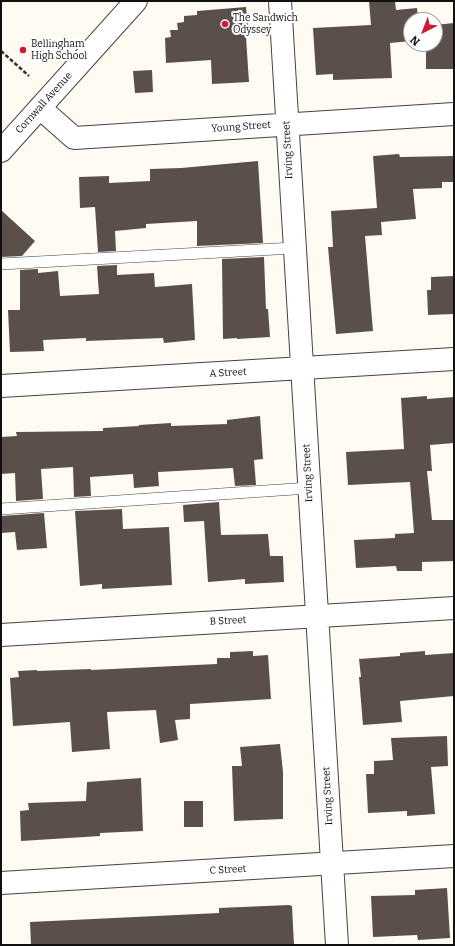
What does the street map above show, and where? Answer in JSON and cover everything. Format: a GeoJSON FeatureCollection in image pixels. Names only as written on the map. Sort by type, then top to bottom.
{"type":"FeatureCollection","features":[{"type":"Feature","properties":{"kind":"street","name":"Cornwall Avenue"},"geometry":{"type":"LineString","coordinates":[[1,151],[136,1]]}},
{"type":"Feature","properties":{"kind":"street","name":"Irving Street"},"geometry":{"type":"LineString","coordinates":[[280,1],[337,945]]}},
{"type":"Feature","properties":{"kind":"street","name":"Young Street"},"geometry":{"type":"LineString","coordinates":[[40,108],[74,138],[454,114]]}},
{"type":"Feature","properties":{"kind":"street","name":"A Street"},"geometry":{"type":"LineString","coordinates":[[1,386],[454,360]]}},
{"type":"Feature","properties":{"kind":"street","name":"B Street"},"geometry":{"type":"LineString","coordinates":[[1,635],[454,608]]}},
{"type":"Feature","properties":{"kind":"street","name":"C Street"},"geometry":{"type":"LineString","coordinates":[[1,883],[454,856]]}},
{"type":"Feature","properties":{"kind":"lane"},"geometry":{"type":"LineString","coordinates":[[1,264],[294,248]]}},
{"type":"Feature","properties":{"kind":"lane"},"geometry":{"type":"LineString","coordinates":[[1,510],[309,488]]}},
{"type":"Feature","properties":{"kind":"path"},"geometry":{"type":"LineString","coordinates":[[1,51],[29,76]]}},
{"type":"Feature","properties":{"kind":"building"},"geometry":{"type":"Polygon","coordinates":[[[369,1],[395,1],[396,10],[417,8],[417,12],[403,12],[403,42],[390,43],[392,78],[333,80],[333,74],[316,75],[313,28],[371,25],[369,1]]]}},
{"type":"Feature","properties":{"kind":"building"},"geometry":{"type":"Polygon","coordinates":[[[246,7],[249,36],[246,37],[249,82],[212,84],[211,60],[166,63],[165,38],[171,37],[170,30],[178,30],[177,23],[184,22],[184,16],[197,15],[197,11],[246,7]]]}},
{"type":"Feature","properties":{"kind":"building"},"geometry":{"type":"Polygon","coordinates":[[[454,23],[454,69],[426,69],[426,52],[443,52],[443,24],[454,23]]]}},
{"type":"Feature","properties":{"kind":"building"},"geometry":{"type":"Polygon","coordinates":[[[152,70],[153,92],[135,93],[133,71],[152,70]]]}},
{"type":"Feature","properties":{"kind":"building"},"geometry":{"type":"Polygon","coordinates":[[[399,154],[400,157],[454,156],[454,182],[442,182],[442,188],[413,189],[416,219],[381,222],[382,235],[365,236],[373,331],[336,334],[328,247],[333,247],[331,211],[377,208],[373,156],[399,154]]]}},
{"type":"Feature","properties":{"kind":"building"},"geometry":{"type":"Polygon","coordinates":[[[258,161],[263,243],[197,246],[197,221],[146,224],[146,228],[115,231],[116,251],[98,252],[95,207],[80,208],[79,177],[109,176],[109,183],[150,181],[150,169],[181,168],[258,161]]]}},
{"type":"Feature","properties":{"kind":"building"},"geometry":{"type":"Polygon","coordinates":[[[1,210],[35,241],[22,256],[1,257],[1,210]]]}},
{"type":"Feature","properties":{"kind":"building"},"geometry":{"type":"Polygon","coordinates":[[[264,257],[266,309],[268,309],[270,337],[223,339],[222,259],[264,257]]]}},
{"type":"Feature","properties":{"kind":"building"},"geometry":{"type":"Polygon","coordinates":[[[117,265],[117,275],[154,273],[155,287],[192,284],[195,340],[164,343],[163,338],[86,341],[86,338],[43,340],[44,351],[10,352],[8,310],[20,310],[20,270],[38,269],[38,273],[58,271],[60,296],[99,294],[97,266],[117,265]]]}},
{"type":"Feature","properties":{"kind":"building"},"geometry":{"type":"Polygon","coordinates":[[[454,276],[454,314],[428,315],[427,290],[431,290],[431,277],[454,276]]]}},
{"type":"Feature","properties":{"kind":"building"},"geometry":{"type":"Polygon","coordinates":[[[427,396],[427,399],[454,397],[454,443],[430,445],[432,471],[427,471],[432,520],[454,520],[454,561],[422,562],[422,571],[397,571],[396,566],[356,568],[354,540],[395,538],[395,534],[414,533],[410,482],[348,485],[346,452],[404,449],[401,398],[427,396]]]}},
{"type":"Feature","properties":{"kind":"building"},"geometry":{"type":"Polygon","coordinates":[[[260,416],[263,459],[254,460],[256,485],[235,486],[233,468],[158,472],[159,486],[134,488],[133,474],[90,477],[91,496],[74,497],[73,467],[41,469],[43,499],[16,501],[15,473],[1,474],[1,437],[17,436],[16,432],[103,431],[103,428],[171,423],[171,426],[227,424],[227,420],[260,416]]]}},
{"type":"Feature","properties":{"kind":"building"},"geometry":{"type":"Polygon","coordinates":[[[219,502],[221,535],[268,534],[270,556],[283,556],[284,582],[245,584],[245,579],[208,582],[204,521],[184,522],[183,505],[219,502]]]}},
{"type":"Feature","properties":{"kind":"building"},"geometry":{"type":"Polygon","coordinates":[[[122,509],[123,529],[169,527],[172,585],[102,589],[102,584],[80,586],[75,511],[122,509]]]}},
{"type":"Feature","properties":{"kind":"building"},"geometry":{"type":"Polygon","coordinates":[[[44,513],[47,548],[17,550],[15,532],[1,533],[1,516],[44,513]]]}},
{"type":"Feature","properties":{"kind":"building"},"geometry":{"type":"Polygon","coordinates":[[[253,651],[253,656],[268,655],[271,699],[190,704],[190,719],[175,720],[178,740],[160,743],[156,710],[107,712],[110,749],[72,752],[70,722],[13,726],[10,678],[19,677],[18,671],[91,670],[217,664],[217,658],[230,658],[230,652],[253,651]]]}},
{"type":"Feature","properties":{"kind":"building"},"geometry":{"type":"Polygon","coordinates":[[[425,651],[425,655],[454,653],[454,696],[400,701],[402,722],[363,725],[359,659],[400,656],[400,653],[425,651]]]}},
{"type":"Feature","properties":{"kind":"building"},"geometry":{"type":"Polygon","coordinates":[[[447,736],[448,766],[431,767],[435,814],[407,816],[407,811],[368,813],[366,774],[374,774],[374,761],[393,760],[391,738],[447,736]]]}},
{"type":"Feature","properties":{"kind":"building"},"geometry":{"type":"Polygon","coordinates":[[[280,744],[283,772],[283,819],[234,821],[232,766],[242,766],[240,747],[280,744]]]}},
{"type":"Feature","properties":{"kind":"building"},"geometry":{"type":"Polygon","coordinates":[[[141,778],[143,831],[100,833],[100,836],[21,841],[20,811],[29,810],[28,803],[86,801],[87,782],[141,778]]]}},
{"type":"Feature","properties":{"kind":"building"},"geometry":{"type":"Polygon","coordinates":[[[184,801],[203,801],[203,827],[184,827],[184,801]]]}},
{"type":"Feature","properties":{"kind":"building"},"geometry":{"type":"Polygon","coordinates":[[[447,888],[450,938],[418,940],[417,935],[373,937],[371,896],[415,895],[415,890],[447,888]]]}},
{"type":"Feature","properties":{"kind":"building"},"geometry":{"type":"Polygon","coordinates":[[[292,906],[294,945],[31,945],[30,922],[219,913],[219,908],[292,906]]]}},
{"type":"Feature","properties":{"kind":"place","name":"The Sandwich Odyssey"},"geometry":{"type":"Point","coordinates":[225,24]}},
{"type":"Feature","properties":{"kind":"place","name":"Bellingham High School"},"geometry":{"type":"Point","coordinates":[23,50]}}]}
